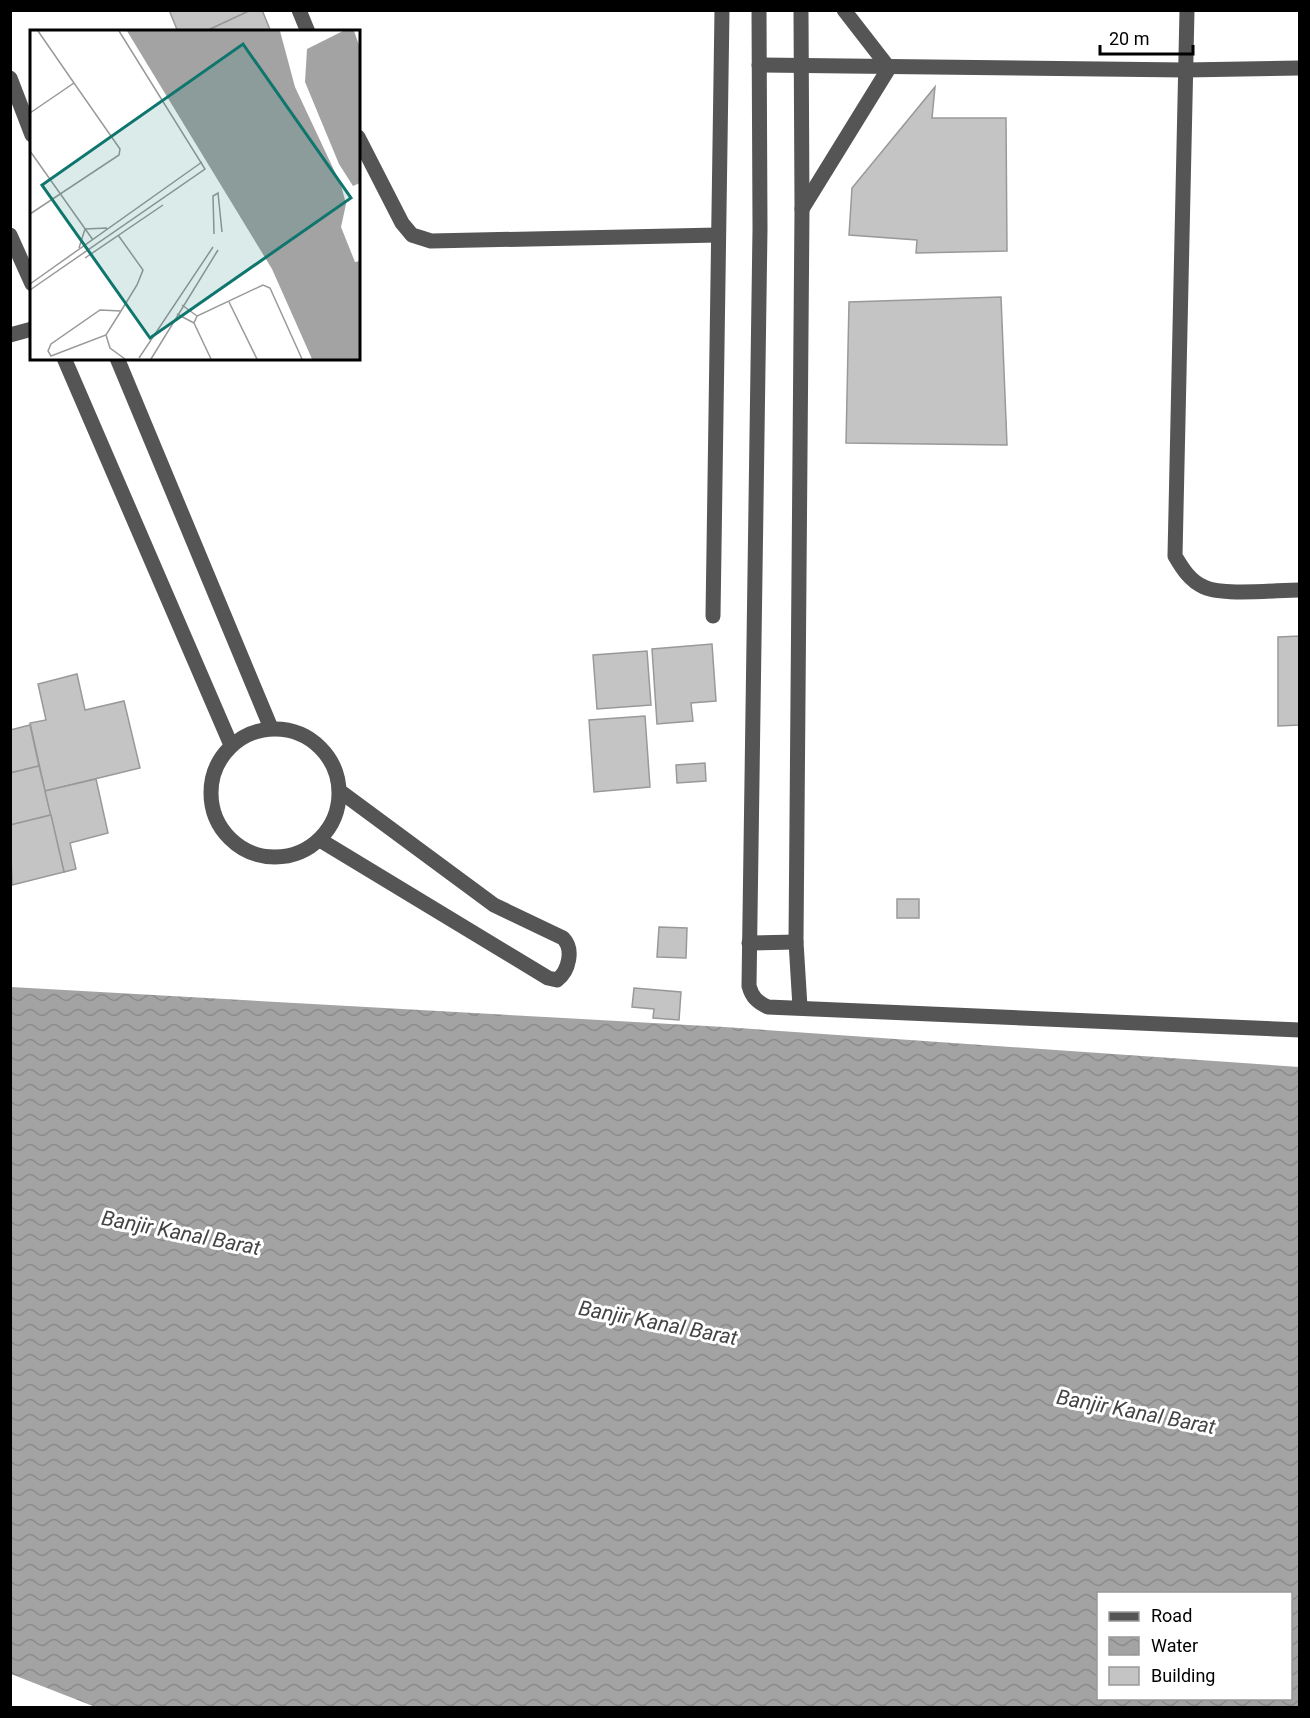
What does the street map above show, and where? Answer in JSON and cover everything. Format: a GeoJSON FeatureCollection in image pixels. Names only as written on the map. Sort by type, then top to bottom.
{"type":"FeatureCollection","features":[{"type":"Feature","properties":{"kind":"street"},"geometry":{"type":"LineString","coordinates":[[299,10],[307,30]]}},
{"type":"Feature","properties":{"kind":"street"},"geometry":{"type":"LineString","coordinates":[[713,616],[722,10]]}},
{"type":"Feature","properties":{"kind":"street"},"geometry":{"type":"LineString","coordinates":[[759,10],[760,229],[749,943],[749,986],[752,996],[768,1007],[1299,1030]]}},
{"type":"Feature","properties":{"kind":"street"},"geometry":{"type":"LineString","coordinates":[[800,1007],[796,942],[802,209],[801,10]]}},
{"type":"Feature","properties":{"kind":"street"},"geometry":{"type":"LineString","coordinates":[[844,10],[889,68]]}},
{"type":"Feature","properties":{"kind":"street"},"geometry":{"type":"LineString","coordinates":[[1187,10],[1175,556],[1184,572],[1204,587],[1227,591],[1299,590]]}},
{"type":"Feature","properties":{"kind":"street"},"geometry":{"type":"LineString","coordinates":[[759,65],[1185,70],[1299,68]]}},
{"type":"Feature","properties":{"kind":"street"},"geometry":{"type":"LineString","coordinates":[[802,209],[889,68]]}},
{"type":"Feature","properties":{"kind":"street"},"geometry":{"type":"LineString","coordinates":[[10,78],[30,130]]}},
{"type":"Feature","properties":{"kind":"street"},"geometry":{"type":"LineString","coordinates":[[360,141],[402,223],[412,235],[431,241],[718,235]]}},
{"type":"Feature","properties":{"kind":"street"},"geometry":{"type":"LineString","coordinates":[[10,235],[30,280]]}},
{"type":"Feature","properties":{"kind":"street"},"geometry":{"type":"LineString","coordinates":[[10,335],[30,330]]}},
{"type":"Feature","properties":{"kind":"street"},"geometry":{"type":"LineString","coordinates":[[65,360],[231,745]]}},
{"type":"Feature","properties":{"kind":"street"},"geometry":{"type":"LineString","coordinates":[[118,360],[271,728]]}},
{"type":"Feature","properties":{"kind":"street"},"geometry":{"type":"LineString","coordinates":[[271,728],[297,731],[320,745],[335,766],[341,792],[336,819],[320,840],[294,855],[265,857],[238,847],[219,826],[210,798],[214,769],[231,745],[250,733],[271,728]]}},
{"type":"Feature","properties":{"kind":"street"},"geometry":{"type":"LineString","coordinates":[[320,840],[548,978],[556,980],[562,976],[570,951],[568,943],[563,938],[494,905],[341,792]]}},
{"type":"Feature","properties":{"kind":"street"},"geometry":{"type":"LineString","coordinates":[[749,943],[796,942]]}},
{"type":"Feature","properties":{"kind":"water","name":"Banjir Kanal Barat"},"geometry":{"type":"Polygon","coordinates":[[[11,987],[724,1027],[1299,1067],[1299,1707],[98,1708],[11,1674],[11,987]]]}},
{"type":"Feature","properties":{"kind":"building"},"geometry":{"type":"Polygon","coordinates":[[[169,10],[251,10],[208,30],[177,30],[169,10]]]}},
{"type":"Feature","properties":{"kind":"building"},"geometry":{"type":"Polygon","coordinates":[[[251,10],[262,10],[270,30],[208,30],[251,10]]]}},
{"type":"Feature","properties":{"kind":"building"},"geometry":{"type":"Polygon","coordinates":[[[935,87],[932,118],[1006,118],[1007,251],[916,253],[917,240],[849,235],[852,188],[935,87]]]}},
{"type":"Feature","properties":{"kind":"building"},"geometry":{"type":"Polygon","coordinates":[[[1001,297],[1007,445],[846,443],[849,302],[1001,297]]]}},
{"type":"Feature","properties":{"kind":"building"},"geometry":{"type":"Polygon","coordinates":[[[1300,636],[1300,725],[1278,726],[1278,637],[1300,636]]]}},
{"type":"Feature","properties":{"kind":"building"},"geometry":{"type":"Polygon","coordinates":[[[712,644],[716,701],[691,703],[693,721],[657,724],[652,649],[712,644]]]}},
{"type":"Feature","properties":{"kind":"building"},"geometry":{"type":"Polygon","coordinates":[[[647,651],[651,705],[597,709],[593,655],[647,651]]]}},
{"type":"Feature","properties":{"kind":"building"},"geometry":{"type":"Polygon","coordinates":[[[77,674],[85,710],[124,701],[140,768],[45,791],[30,723],[46,720],[38,684],[77,674]]]}},
{"type":"Feature","properties":{"kind":"building"},"geometry":{"type":"Polygon","coordinates":[[[645,716],[650,787],[594,792],[589,720],[645,716]]]}},
{"type":"Feature","properties":{"kind":"building"},"geometry":{"type":"Polygon","coordinates":[[[30,725],[39,766],[10,773],[10,730],[30,725]]]}},
{"type":"Feature","properties":{"kind":"building"},"geometry":{"type":"Polygon","coordinates":[[[705,763],[706,781],[677,783],[676,765],[705,763]]]}},
{"type":"Feature","properties":{"kind":"building"},"geometry":{"type":"Polygon","coordinates":[[[39,766],[51,815],[10,825],[10,773],[39,766]]]}},
{"type":"Feature","properties":{"kind":"building"},"geometry":{"type":"Polygon","coordinates":[[[96,779],[108,833],[70,843],[76,869],[64,872],[45,791],[96,779]]]}},
{"type":"Feature","properties":{"kind":"building"},"geometry":{"type":"Polygon","coordinates":[[[51,815],[64,872],[12,885],[10,825],[51,815]]]}},
{"type":"Feature","properties":{"kind":"building"},"geometry":{"type":"Polygon","coordinates":[[[897,899],[919,899],[919,918],[897,918],[897,899]]]}},
{"type":"Feature","properties":{"kind":"building"},"geometry":{"type":"Polygon","coordinates":[[[659,927],[687,928],[686,958],[657,957],[659,927]]]}},
{"type":"Feature","properties":{"kind":"building"},"geometry":{"type":"Polygon","coordinates":[[[634,988],[681,992],[679,1020],[653,1018],[654,1009],[632,1007],[634,988]]]}}]}
